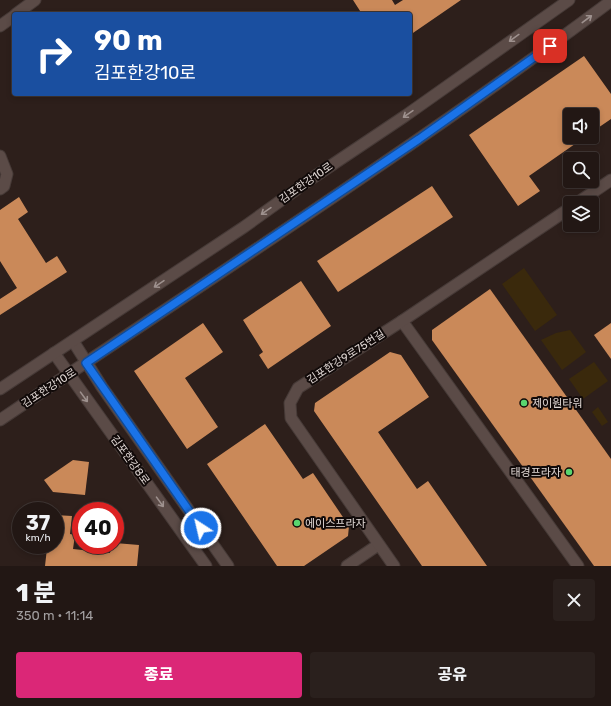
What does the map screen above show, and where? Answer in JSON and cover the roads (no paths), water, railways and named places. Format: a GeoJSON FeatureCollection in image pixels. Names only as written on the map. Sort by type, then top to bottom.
{"type":"FeatureCollection","features":[{"type":"Feature","properties":{"kind":"street"},"geometry":{"type":"LineString","coordinates":[[19,12],[36,0]]}},
{"type":"Feature","properties":{"kind":"street","name":"김포한강10로"},"geometry":{"type":"LineString","coordinates":[[0,389],[405,116],[569,0]]}},
{"type":"Feature","properties":{"kind":"street","name":"김포한강10로"},"geometry":{"type":"LineString","coordinates":[[0,420],[419,139],[538,55],[611,1]]}},
{"type":"Feature","properties":{"kind":"street"},"geometry":{"type":"LineString","coordinates":[[0,26],[12,17]]}},
{"type":"Feature","properties":{"kind":"street"},"geometry":{"type":"LineString","coordinates":[[0,156],[6,174],[4,186],[0,189]]}},
{"type":"Feature","properties":{"kind":"street"},"geometry":{"type":"LineString","coordinates":[[587,196],[611,180]]}},
{"type":"Feature","properties":{"kind":"street","name":"김포한강9로75번길"},"geometry":{"type":"LineString","coordinates":[[394,566],[291,418],[290,403],[298,388],[402,321],[563,213]]}},
{"type":"Feature","properties":{"kind":"street"},"geometry":{"type":"LineString","coordinates":[[402,321],[578,566]]}},
{"type":"Feature","properties":{"kind":"street","name":"김포한강8로"},"geometry":{"type":"LineString","coordinates":[[73,341],[86,363],[228,566]]}},
{"type":"Feature","properties":{"kind":"street","name":"김포한강8로"},"geometry":{"type":"LineString","coordinates":[[54,353],[206,566]]}},
{"type":"Feature","properties":{"kind":"street"},"geometry":{"type":"LineString","coordinates":[[347,566],[378,545]]}},
{"type":"Feature","properties":{"kind":"place","name":"제이원타워"},"geometry":{"type":"Point","coordinates":[524,403]}},
{"type":"Feature","properties":{"kind":"place","name":"태경프라자"},"geometry":{"type":"Point","coordinates":[569,472]}},
{"type":"Feature","properties":{"kind":"place","name":"에이스프라자"},"geometry":{"type":"Point","coordinates":[297,523]}}]}
